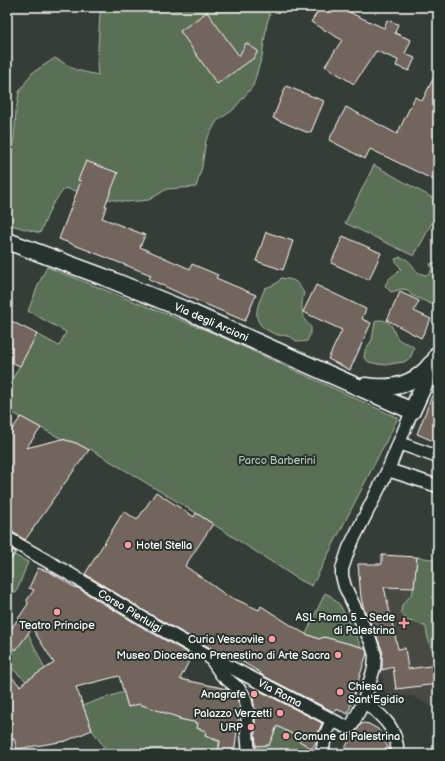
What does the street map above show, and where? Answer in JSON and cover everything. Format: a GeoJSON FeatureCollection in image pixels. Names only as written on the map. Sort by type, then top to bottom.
{"type":"FeatureCollection","features":[{"type":"Feature","properties":{"kind":"street","name":"Via degli Arcioni"},"geometry":{"type":"LineString","coordinates":[[7,241],[138,290],[412,411]]}},
{"type":"Feature","properties":{"kind":"street"},"geometry":{"type":"LineString","coordinates":[[343,380],[356,385],[374,388],[401,385],[420,375],[429,367],[438,354]]}},
{"type":"Feature","properties":{"kind":"street"},"geometry":{"type":"LineString","coordinates":[[398,754],[397,742],[388,722],[364,701],[374,668],[375,655],[371,642],[345,587],[342,569],[349,548],[388,470],[412,411],[438,354]]}},
{"type":"Feature","properties":{"kind":"street"},"geometry":{"type":"LineString","coordinates":[[399,443],[438,457]]}},
{"type":"Feature","properties":{"kind":"street"},"geometry":{"type":"LineString","coordinates":[[423,452],[438,463]]}},
{"type":"Feature","properties":{"kind":"street"},"geometry":{"type":"LineString","coordinates":[[388,470],[438,486]]}},
{"type":"Feature","properties":{"kind":"street"},"geometry":{"type":"LineString","coordinates":[[421,480],[438,480]]}},
{"type":"Feature","properties":{"kind":"street","name":"Corso Pierluigi"},"geometry":{"type":"LineString","coordinates":[[7,538],[207,655]]}},
{"type":"Feature","properties":{"kind":"street"},"geometry":{"type":"LineString","coordinates":[[207,655],[222,675],[240,689],[245,698],[247,705],[249,754]]}},
{"type":"Feature","properties":{"kind":"street","name":"Via Roma"},"geometry":{"type":"LineString","coordinates":[[207,655],[346,727],[350,727],[353,723],[364,701]]}},
{"type":"Feature","properties":{"kind":"street"},"geometry":{"type":"LineString","coordinates":[[322,754],[325,736],[332,720]]}},
{"type":"Feature","properties":{"kind":"shaded area","name":"ASL Roma 5 – Sede di Palestrina"},"geometry":{"type":"Polygon","coordinates":[[[382,555],[438,560],[438,699],[430,705],[411,696],[389,697],[383,688],[375,635],[364,610],[361,598],[358,564],[381,564],[382,555]]]}},
{"type":"Feature","properties":{"kind":"green space"},"geometry":{"type":"Polygon","coordinates":[[[109,7],[256,7],[270,14],[267,23],[262,56],[253,86],[233,110],[217,121],[206,140],[202,167],[196,187],[167,189],[149,200],[127,202],[101,198],[65,188],[52,205],[40,233],[7,224],[7,156],[14,139],[19,92],[32,73],[55,58],[76,70],[98,75],[97,65],[100,13],[109,7]]]}},
{"type":"Feature","properties":{"kind":"green space"},"geometry":{"type":"Polygon","coordinates":[[[374,165],[438,201],[438,211],[414,256],[345,223],[374,165]]]}},
{"type":"Feature","properties":{"kind":"green space"},"geometry":{"type":"Polygon","coordinates":[[[401,257],[410,262],[420,273],[428,275],[431,270],[430,264],[438,261],[438,307],[411,295],[408,290],[402,289],[391,292],[385,286],[390,278],[401,269],[395,259],[401,257]]]}},
{"type":"Feature","properties":{"kind":"green space","name":"Parco Barberini"},"geometry":{"type":"Polygon","coordinates":[[[47,267],[211,332],[398,418],[312,586],[298,579],[196,513],[90,449],[89,450],[76,443],[62,439],[7,410],[7,389],[37,334],[59,346],[66,332],[28,311],[47,267]]]}},
{"type":"Feature","properties":{"kind":"green space"},"geometry":{"type":"Polygon","coordinates":[[[281,278],[295,281],[304,293],[302,312],[304,319],[311,328],[307,341],[299,342],[290,337],[278,335],[262,327],[259,322],[257,310],[265,288],[272,286],[281,278]]]}},
{"type":"Feature","properties":{"kind":"green space"},"geometry":{"type":"Polygon","coordinates":[[[378,320],[388,322],[401,341],[413,347],[414,349],[410,358],[404,362],[386,365],[369,362],[364,358],[365,350],[372,340],[375,322],[378,320]]]}},
{"type":"Feature","properties":{"kind":"green space"},"geometry":{"type":"Polygon","coordinates":[[[14,555],[28,562],[16,593],[7,588],[7,564],[14,555]]]}},
{"type":"Feature","properties":{"kind":"green space"},"geometry":{"type":"Polygon","coordinates":[[[417,557],[438,560],[438,661],[430,645],[426,627],[415,622],[408,621],[401,613],[402,605],[411,595],[414,588],[417,557]]]}},
{"type":"Feature","properties":{"kind":"green space"},"geometry":{"type":"Polygon","coordinates":[[[325,593],[331,596],[340,605],[360,644],[360,647],[324,637],[319,639],[306,634],[325,593]]]}},
{"type":"Feature","properties":{"kind":"green space"},"geometry":{"type":"Polygon","coordinates":[[[28,633],[45,669],[26,681],[7,664],[7,660],[28,633]]]}},
{"type":"Feature","properties":{"kind":"green space"},"geometry":{"type":"Polygon","coordinates":[[[124,692],[128,707],[140,703],[163,712],[180,716],[179,719],[196,722],[197,728],[206,731],[205,736],[219,742],[218,754],[109,754],[92,730],[82,706],[124,692]]]}},
{"type":"Feature","properties":{"kind":"green space"},"geometry":{"type":"Polygon","coordinates":[[[277,726],[303,731],[298,740],[311,748],[309,754],[262,754],[254,746],[269,745],[277,726]]]}},
{"type":"Feature","properties":{"kind":"building"},"geometry":{"type":"Polygon","coordinates":[[[328,7],[341,7],[384,28],[387,20],[398,24],[395,33],[411,40],[405,54],[415,58],[409,71],[396,66],[398,60],[376,51],[354,84],[325,66],[342,40],[311,22],[320,8],[326,11],[328,7]]]}},
{"type":"Feature","properties":{"kind":"building"},"geometry":{"type":"Polygon","coordinates":[[[207,12],[239,56],[246,43],[258,51],[254,58],[217,84],[180,31],[207,12]]]}},
{"type":"Feature","properties":{"kind":"building"},"geometry":{"type":"Polygon","coordinates":[[[438,69],[438,182],[370,149],[365,159],[329,140],[346,107],[397,134],[415,97],[422,101],[438,69]]]}},
{"type":"Feature","properties":{"kind":"building"},"geometry":{"type":"Polygon","coordinates":[[[286,86],[324,101],[311,132],[306,132],[273,118],[286,86]]]}},
{"type":"Feature","properties":{"kind":"building"},"geometry":{"type":"Polygon","coordinates":[[[86,161],[118,173],[102,218],[145,235],[140,247],[190,269],[192,264],[218,275],[216,278],[256,295],[245,321],[149,279],[151,275],[59,239],[81,181],[78,180],[86,161]]]}},
{"type":"Feature","properties":{"kind":"building"},"geometry":{"type":"Polygon","coordinates":[[[266,232],[293,241],[283,270],[256,261],[266,232]]]}},
{"type":"Feature","properties":{"kind":"building"},"geometry":{"type":"Polygon","coordinates":[[[343,236],[381,253],[369,280],[331,263],[343,236]]]}},
{"type":"Feature","properties":{"kind":"building"},"geometry":{"type":"Polygon","coordinates":[[[316,285],[366,309],[362,319],[371,323],[350,370],[328,359],[342,330],[303,312],[316,285]]]}},
{"type":"Feature","properties":{"kind":"building"},"geometry":{"type":"Polygon","coordinates":[[[400,292],[419,301],[414,311],[431,319],[421,338],[387,320],[400,292]]]}},
{"type":"Feature","properties":{"kind":"building"},"geometry":{"type":"Polygon","coordinates":[[[7,319],[37,334],[20,366],[7,360],[7,319]]]}},
{"type":"Feature","properties":{"kind":"building"},"geometry":{"type":"Polygon","coordinates":[[[438,383],[438,443],[417,434],[438,383]]]}},
{"type":"Feature","properties":{"kind":"building"},"geometry":{"type":"Polygon","coordinates":[[[21,417],[41,428],[26,448],[62,439],[76,443],[89,450],[25,540],[11,531],[7,531],[7,436],[21,417]]]}},
{"type":"Feature","properties":{"kind":"building"},"geometry":{"type":"Polygon","coordinates":[[[156,492],[194,517],[196,513],[213,524],[185,566],[226,595],[259,610],[261,606],[306,634],[319,639],[324,637],[365,648],[367,653],[348,714],[336,709],[334,712],[260,674],[261,673],[224,651],[222,655],[153,616],[85,574],[124,511],[137,520],[156,492]]]}},
{"type":"Feature","properties":{"kind":"building"},"geometry":{"type":"Polygon","coordinates":[[[7,547],[16,552],[7,565],[7,547]]]}},
{"type":"Feature","properties":{"kind":"building"},"geometry":{"type":"Polygon","coordinates":[[[382,555],[417,557],[414,588],[384,587],[398,649],[405,648],[408,669],[437,665],[438,684],[396,689],[393,667],[382,670],[383,653],[374,629],[364,609],[361,598],[358,564],[382,564],[382,555]]]}},
{"type":"Feature","properties":{"kind":"building"},"geometry":{"type":"Polygon","coordinates":[[[38,568],[50,572],[145,629],[192,655],[180,679],[227,689],[229,693],[233,694],[238,701],[240,708],[234,754],[218,754],[220,741],[205,736],[206,731],[197,728],[198,723],[179,719],[180,718],[139,704],[128,707],[119,676],[76,687],[92,730],[66,741],[17,749],[14,739],[7,740],[7,672],[20,686],[54,663],[32,628],[16,650],[7,645],[7,635],[28,604],[27,600],[34,590],[29,588],[38,568]]]}},
{"type":"Feature","properties":{"kind":"building","name":"Palazzo Verzetti"},"geometry":{"type":"Polygon","coordinates":[[[256,689],[322,723],[316,742],[312,749],[298,740],[300,738],[277,726],[269,745],[256,746],[253,698],[256,689]]]}},
{"type":"Feature","properties":{"kind":"building"},"geometry":{"type":"Polygon","coordinates":[[[364,723],[378,729],[390,751],[390,754],[350,754],[351,750],[345,748],[353,734],[361,724],[364,723]]]}},
{"type":"Feature","properties":{"kind":"place","name":"Hotel Stella"},"geometry":{"type":"Point","coordinates":[128,545]}},
{"type":"Feature","properties":{"kind":"place","name":"Teatro Principe"},"geometry":{"type":"Point","coordinates":[57,612]}},
{"type":"Feature","properties":{"kind":"place","name":"ASL Roma 5 – Sede di Palestrina"},"geometry":{"type":"Point","coordinates":[404,623]}},
{"type":"Feature","properties":{"kind":"place","name":"Curia Vescovile"},"geometry":{"type":"Point","coordinates":[272,639]}},
{"type":"Feature","properties":{"kind":"place","name":"Museo Diocesano Prenestino di Arte Sacra"},"geometry":{"type":"Point","coordinates":[338,655]}},
{"type":"Feature","properties":{"kind":"place","name":"Chiesa Sant'Egidio"},"geometry":{"type":"Point","coordinates":[340,692]}},
{"type":"Feature","properties":{"kind":"place","name":"Anagrafe"},"geometry":{"type":"Point","coordinates":[254,694]}},
{"type":"Feature","properties":{"kind":"place","name":"Palazzo Verzetti"},"geometry":{"type":"Point","coordinates":[280,713]}},
{"type":"Feature","properties":{"kind":"place","name":"URP"},"geometry":{"type":"Point","coordinates":[251,727]}},
{"type":"Feature","properties":{"kind":"place","name":"Comune di Palestrina"},"geometry":{"type":"Point","coordinates":[286,736]}}]}
